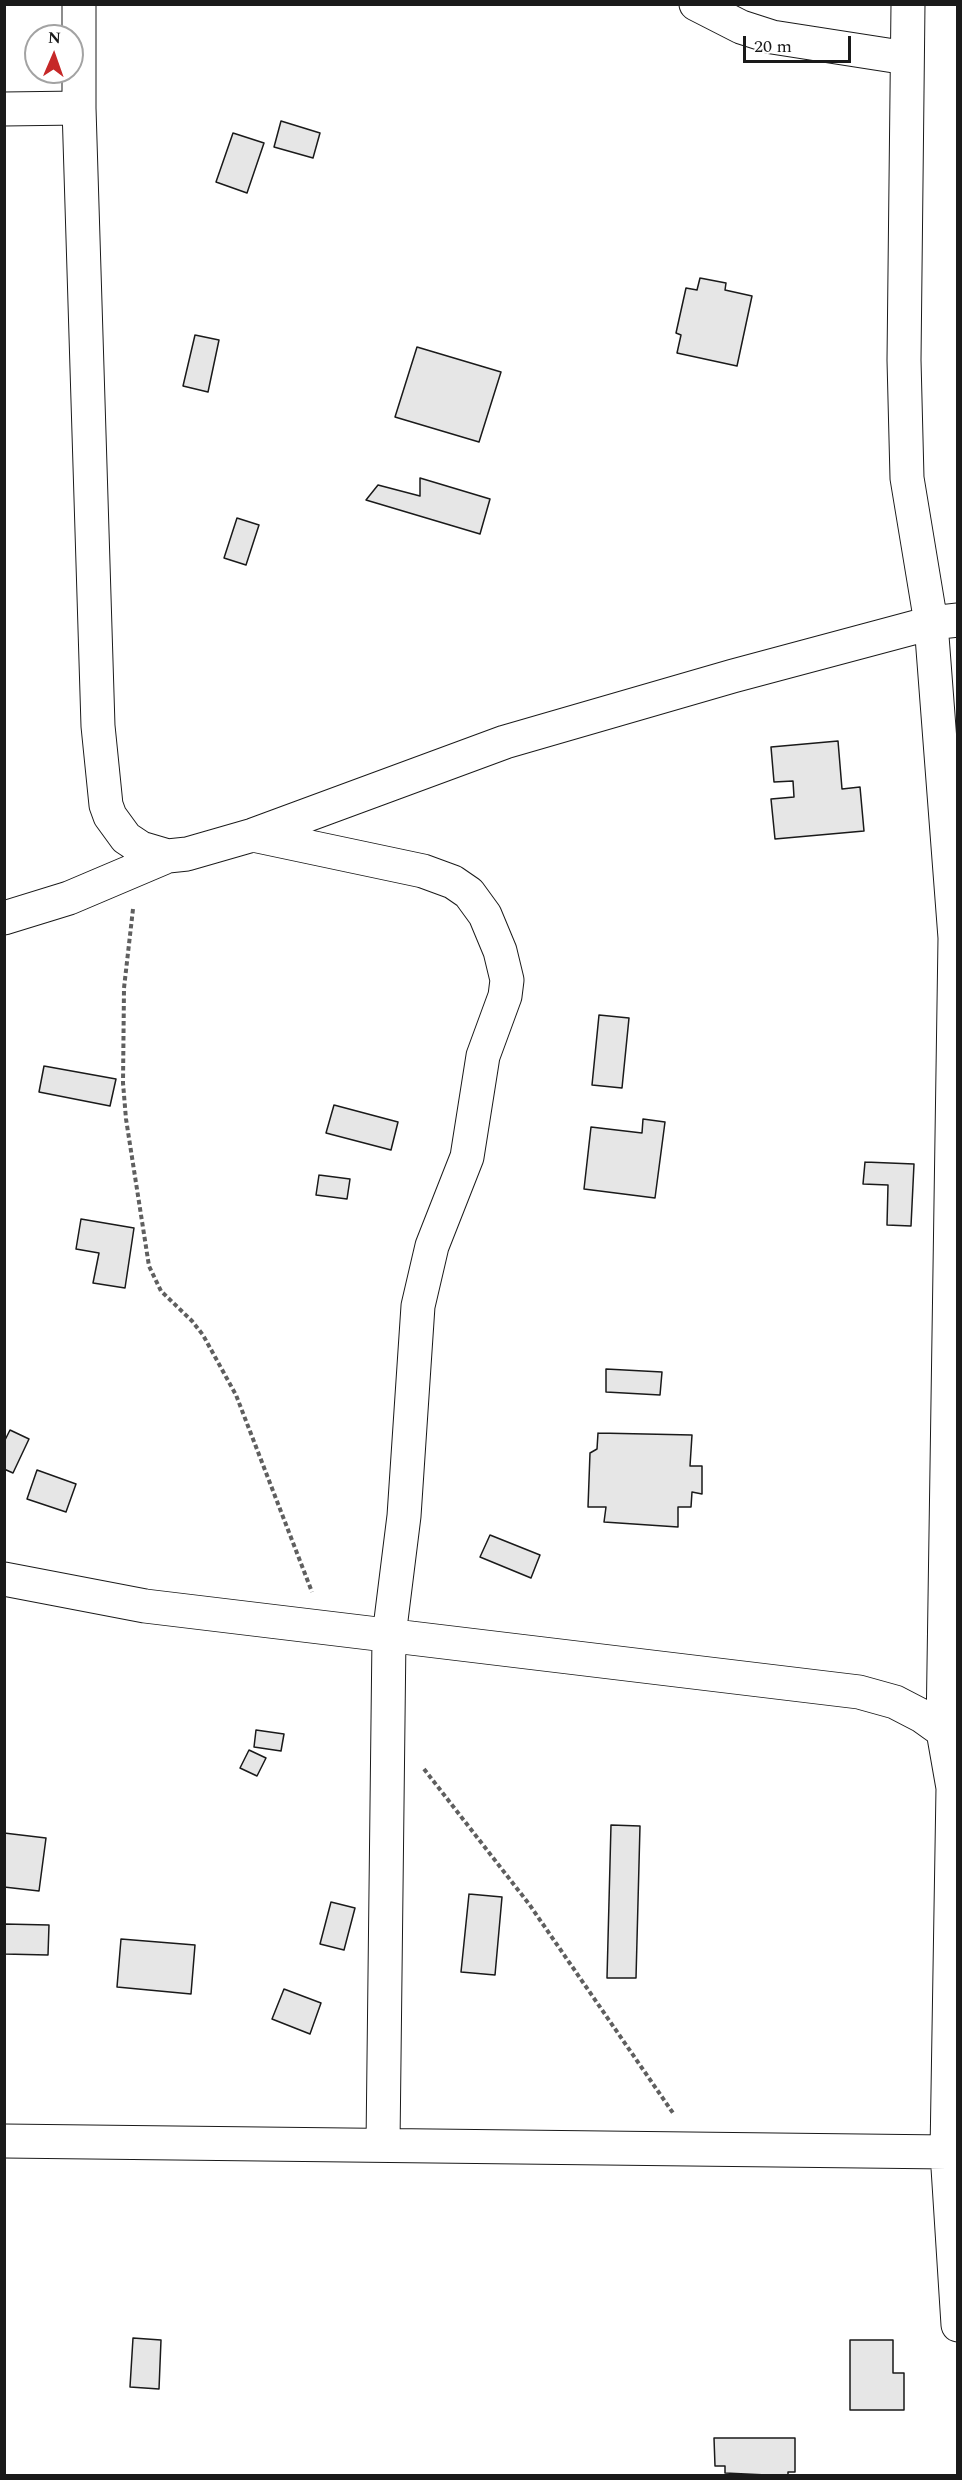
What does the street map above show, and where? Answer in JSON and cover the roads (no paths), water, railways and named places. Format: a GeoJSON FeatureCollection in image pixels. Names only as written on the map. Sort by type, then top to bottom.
{"type":"FeatureCollection","features":[{"type":"Feature","properties":{"kind":"street"},"geometry":{"type":"LineString","coordinates":[[79,4],[79,108],[97,714],[102,784],[110,816],[126,838],[141,848],[154,862]]}},
{"type":"Feature","properties":{"kind":"street"},"geometry":{"type":"LineString","coordinates":[[696,4],[741,27],[772,37],[907,58]]}},
{"type":"Feature","properties":{"kind":"street"},"geometry":{"type":"LineString","coordinates":[[908,4],[904,360],[907,478],[944,622],[955,938],[943,1731],[955,1789],[947,2152],[957,2325]]}},
{"type":"Feature","properties":{"kind":"street"},"geometry":{"type":"LineString","coordinates":[[4,109],[79,108]]}},
{"type":"Feature","properties":{"kind":"street"},"geometry":{"type":"LineString","coordinates":[[4,918],[69,898],[154,862],[253,835],[505,742],[733,676],[944,622]]}},
{"type":"Feature","properties":{"kind":"street"},"geometry":{"type":"LineString","coordinates":[[253,835],[423,871],[453,882],[468,893],[485,915],[506,971],[505,996],[483,1056],[466,1157],[432,1246],[421,1286],[415,1334],[404,1516],[389,1636],[382,2144]]}},
{"type":"Feature","properties":{"kind":"street"},"geometry":{"type":"LineString","coordinates":[[4,1580],[146,1606],[859,1692],[895,1702],[922,1716],[943,1731]]}},
{"type":"Feature","properties":{"kind":"street"},"geometry":{"type":"LineString","coordinates":[[4,2141],[698,2147],[947,2152]]}}]}
